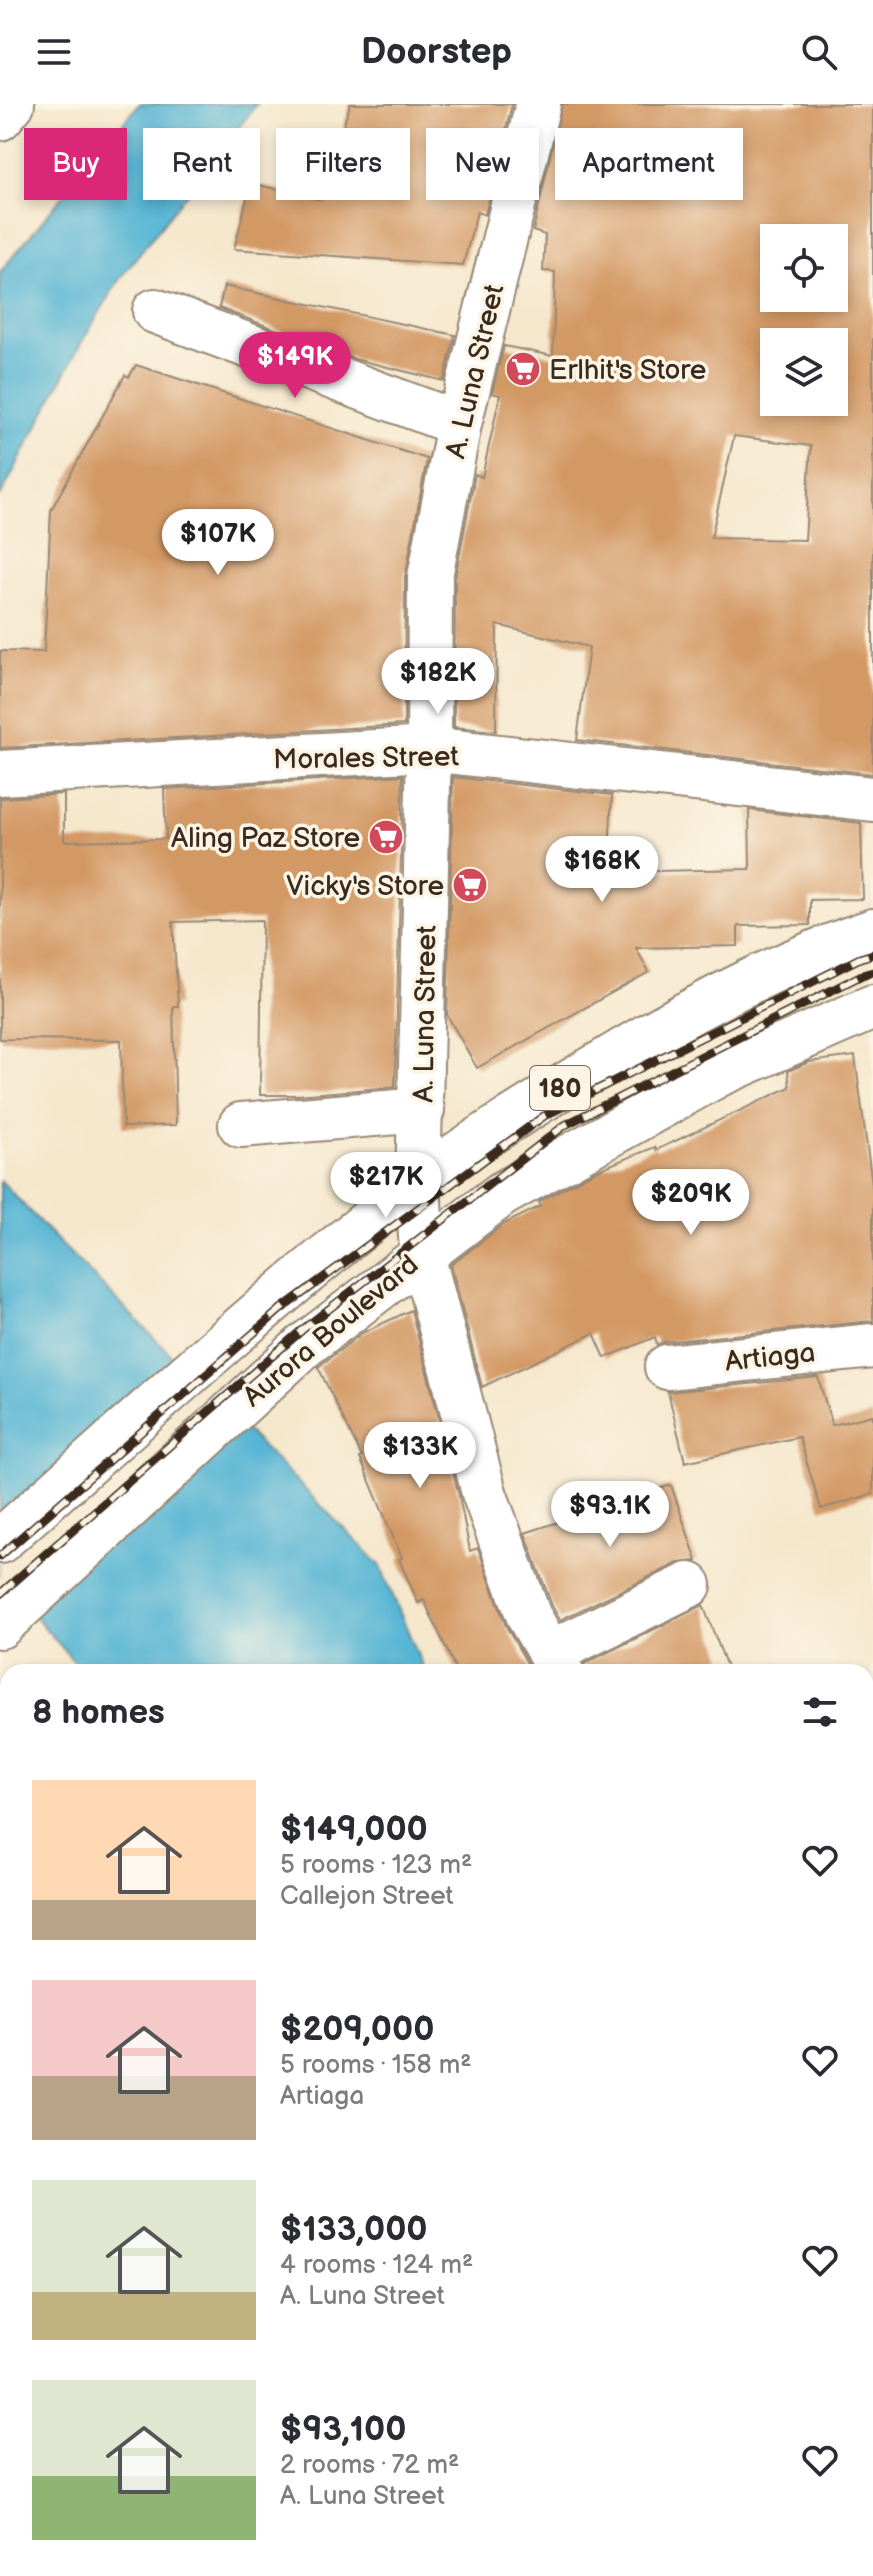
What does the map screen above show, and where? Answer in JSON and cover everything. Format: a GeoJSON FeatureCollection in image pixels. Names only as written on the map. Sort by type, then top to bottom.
{"type":"FeatureCollection","features":[{"type":"Feature","properties":{"kind":"street"},"geometry":{"type":"LineString","coordinates":[[0,118],[12,104]]}},
{"type":"Feature","properties":{"kind":"street","name":"A. Luna Street"},"geometry":{"type":"LineString","coordinates":[[538,104],[459,424],[430,577],[422,1110],[418,1183],[422,1254],[484,1493],[529,1617],[555,1663]]}},
{"type":"Feature","properties":{"kind":"street"},"geometry":{"type":"LineString","coordinates":[[155,311],[459,424]]}},
{"type":"Feature","properties":{"kind":"street","name":"Morales Street"},"geometry":{"type":"LineString","coordinates":[[0,773],[429,749],[873,799]]}},
{"type":"Feature","properties":{"kind":"street","name":"Aurora Boulevard"},"geometry":{"type":"LineString","coordinates":[[0,1541],[279,1296],[418,1183],[534,1104],[686,1013],[775,969],[873,931]]}},
{"type":"Feature","properties":{"kind":"street","name":"Aurora Boulevard"},"geometry":{"type":"LineString","coordinates":[[0,1626],[304,1346],[502,1194],[719,1074],[873,1007]]}},
{"type":"Feature","properties":{"kind":"street"},"geometry":{"type":"LineString","coordinates":[[241,1125],[422,1110]]}},
{"type":"Feature","properties":{"kind":"street","name":"Artiaga"},"geometry":{"type":"LineString","coordinates":[[667,1367],[873,1346]]}},
{"type":"Feature","properties":{"kind":"street"},"geometry":{"type":"LineString","coordinates":[[555,1663],[689,1585]]}},
{"type":"Feature","properties":{"kind":"water"},"geometry":{"type":"Polygon","coordinates":[[[139,104],[257,104],[238,128],[143,128],[143,200],[181,200],[120,278],[80,345],[0,497],[0,272],[60,200],[127,200],[127,128],[119,128],[139,104]]]}},
{"type":"Feature","properties":{"kind":"water"},"geometry":{"type":"Polygon","coordinates":[[[0,1180],[380,1565],[422,1664],[76,1664],[0,1576],[0,1180]]]}},
{"type":"Feature","properties":{"kind":"pier"},"geometry":{"type":"Polygon","coordinates":[[[196,1374],[227,1406],[11,1595],[0,1582],[0,1545],[196,1374]]]}},
{"type":"Feature","properties":{"kind":"building"},"geometry":{"type":"Polygon","coordinates":[[[350,104],[512,104],[506,128],[426,128],[426,200],[489,200],[485,215],[477,212],[463,265],[234,249],[247,200],[260,200],[260,185],[276,189],[276,200],[410,200],[410,128],[343,128],[350,104]]]}},
{"type":"Feature","properties":{"kind":"building"},"geometry":{"type":"Polygon","coordinates":[[[562,104],[873,104],[873,774],[577,740],[589,647],[497,625],[496,731],[454,727],[455,579],[475,474],[482,477],[500,395],[492,393],[504,346],[553,356],[555,272],[543,271],[545,235],[533,231],[555,135],[555,200],[743,200],[743,128],[557,128],[562,104]],[[734,436],[711,538],[805,540],[811,446],[734,436]]]}},
{"type":"Feature","properties":{"kind":"building"},"geometry":{"type":"Polygon","coordinates":[[[224,286],[455,335],[444,381],[355,359],[219,308],[224,286]]]}},
{"type":"Feature","properties":{"kind":"building"},"geometry":{"type":"Polygon","coordinates":[[[136,365],[427,459],[405,577],[404,725],[0,748],[0,651],[44,652],[51,510],[125,375],[129,377],[136,365]]]}},
{"type":"Feature","properties":{"kind":"building"},"geometry":{"type":"Polygon","coordinates":[[[403,775],[395,1087],[260,1095],[262,920],[173,922],[178,1006],[173,1006],[176,1125],[123,1127],[121,1040],[0,1039],[0,798],[64,794],[64,841],[166,839],[164,789],[403,775]]]}},
{"type":"Feature","properties":{"kind":"building"},"geometry":{"type":"Polygon","coordinates":[[[453,777],[612,795],[608,872],[750,869],[749,810],[861,823],[863,899],[810,900],[810,925],[738,926],[738,946],[636,948],[649,972],[477,1068],[447,1015],[453,777]]]}},
{"type":"Feature","properties":{"kind":"building"},"geometry":{"type":"Polygon","coordinates":[[[855,1056],[873,1192],[873,1321],[657,1345],[655,1337],[605,1358],[594,1333],[482,1387],[451,1265],[504,1224],[541,1206],[539,1202],[595,1171],[655,1147],[656,1150],[790,1087],[788,1071],[809,1062],[855,1056]]]}},
{"type":"Feature","properties":{"kind":"building"},"geometry":{"type":"Polygon","coordinates":[[[411,1310],[470,1551],[478,1548],[506,1626],[527,1664],[453,1664],[424,1600],[418,1603],[362,1457],[318,1367],[362,1333],[411,1310]]]}},
{"type":"Feature","properties":{"kind":"building"},"geometry":{"type":"Polygon","coordinates":[[[818,1377],[832,1425],[873,1415],[873,1494],[821,1509],[799,1437],[685,1462],[668,1392],[818,1377]]]}},
{"type":"Feature","properties":{"kind":"building"},"geometry":{"type":"Polygon","coordinates":[[[671,1485],[697,1561],[678,1563],[560,1620],[525,1533],[671,1485]]]}},
{"type":"Feature","properties":{"kind":"building"},"geometry":{"type":"Polygon","coordinates":[[[703,1605],[726,1664],[584,1664],[703,1605]]]}},
{"type":"Feature","properties":{"kind":"railway"},"geometry":{"type":"LineString","coordinates":[[0,1556],[281,1309],[544,1116],[873,954]]}},
{"type":"Feature","properties":{"kind":"railway"},"geometry":{"type":"LineString","coordinates":[[0,1594],[302,1330],[565,1125],[873,972]]}},
{"type":"Feature","properties":{"kind":"place","name":"Erlhit's Store"},"geometry":{"type":"Point","coordinates":[523,369]}},
{"type":"Feature","properties":{"kind":"place","name":"Aling Paz Store"},"geometry":{"type":"Point","coordinates":[386,837]}},
{"type":"Feature","properties":{"kind":"place","name":"Vicky's Store"},"geometry":{"type":"Point","coordinates":[470,885]}}]}
